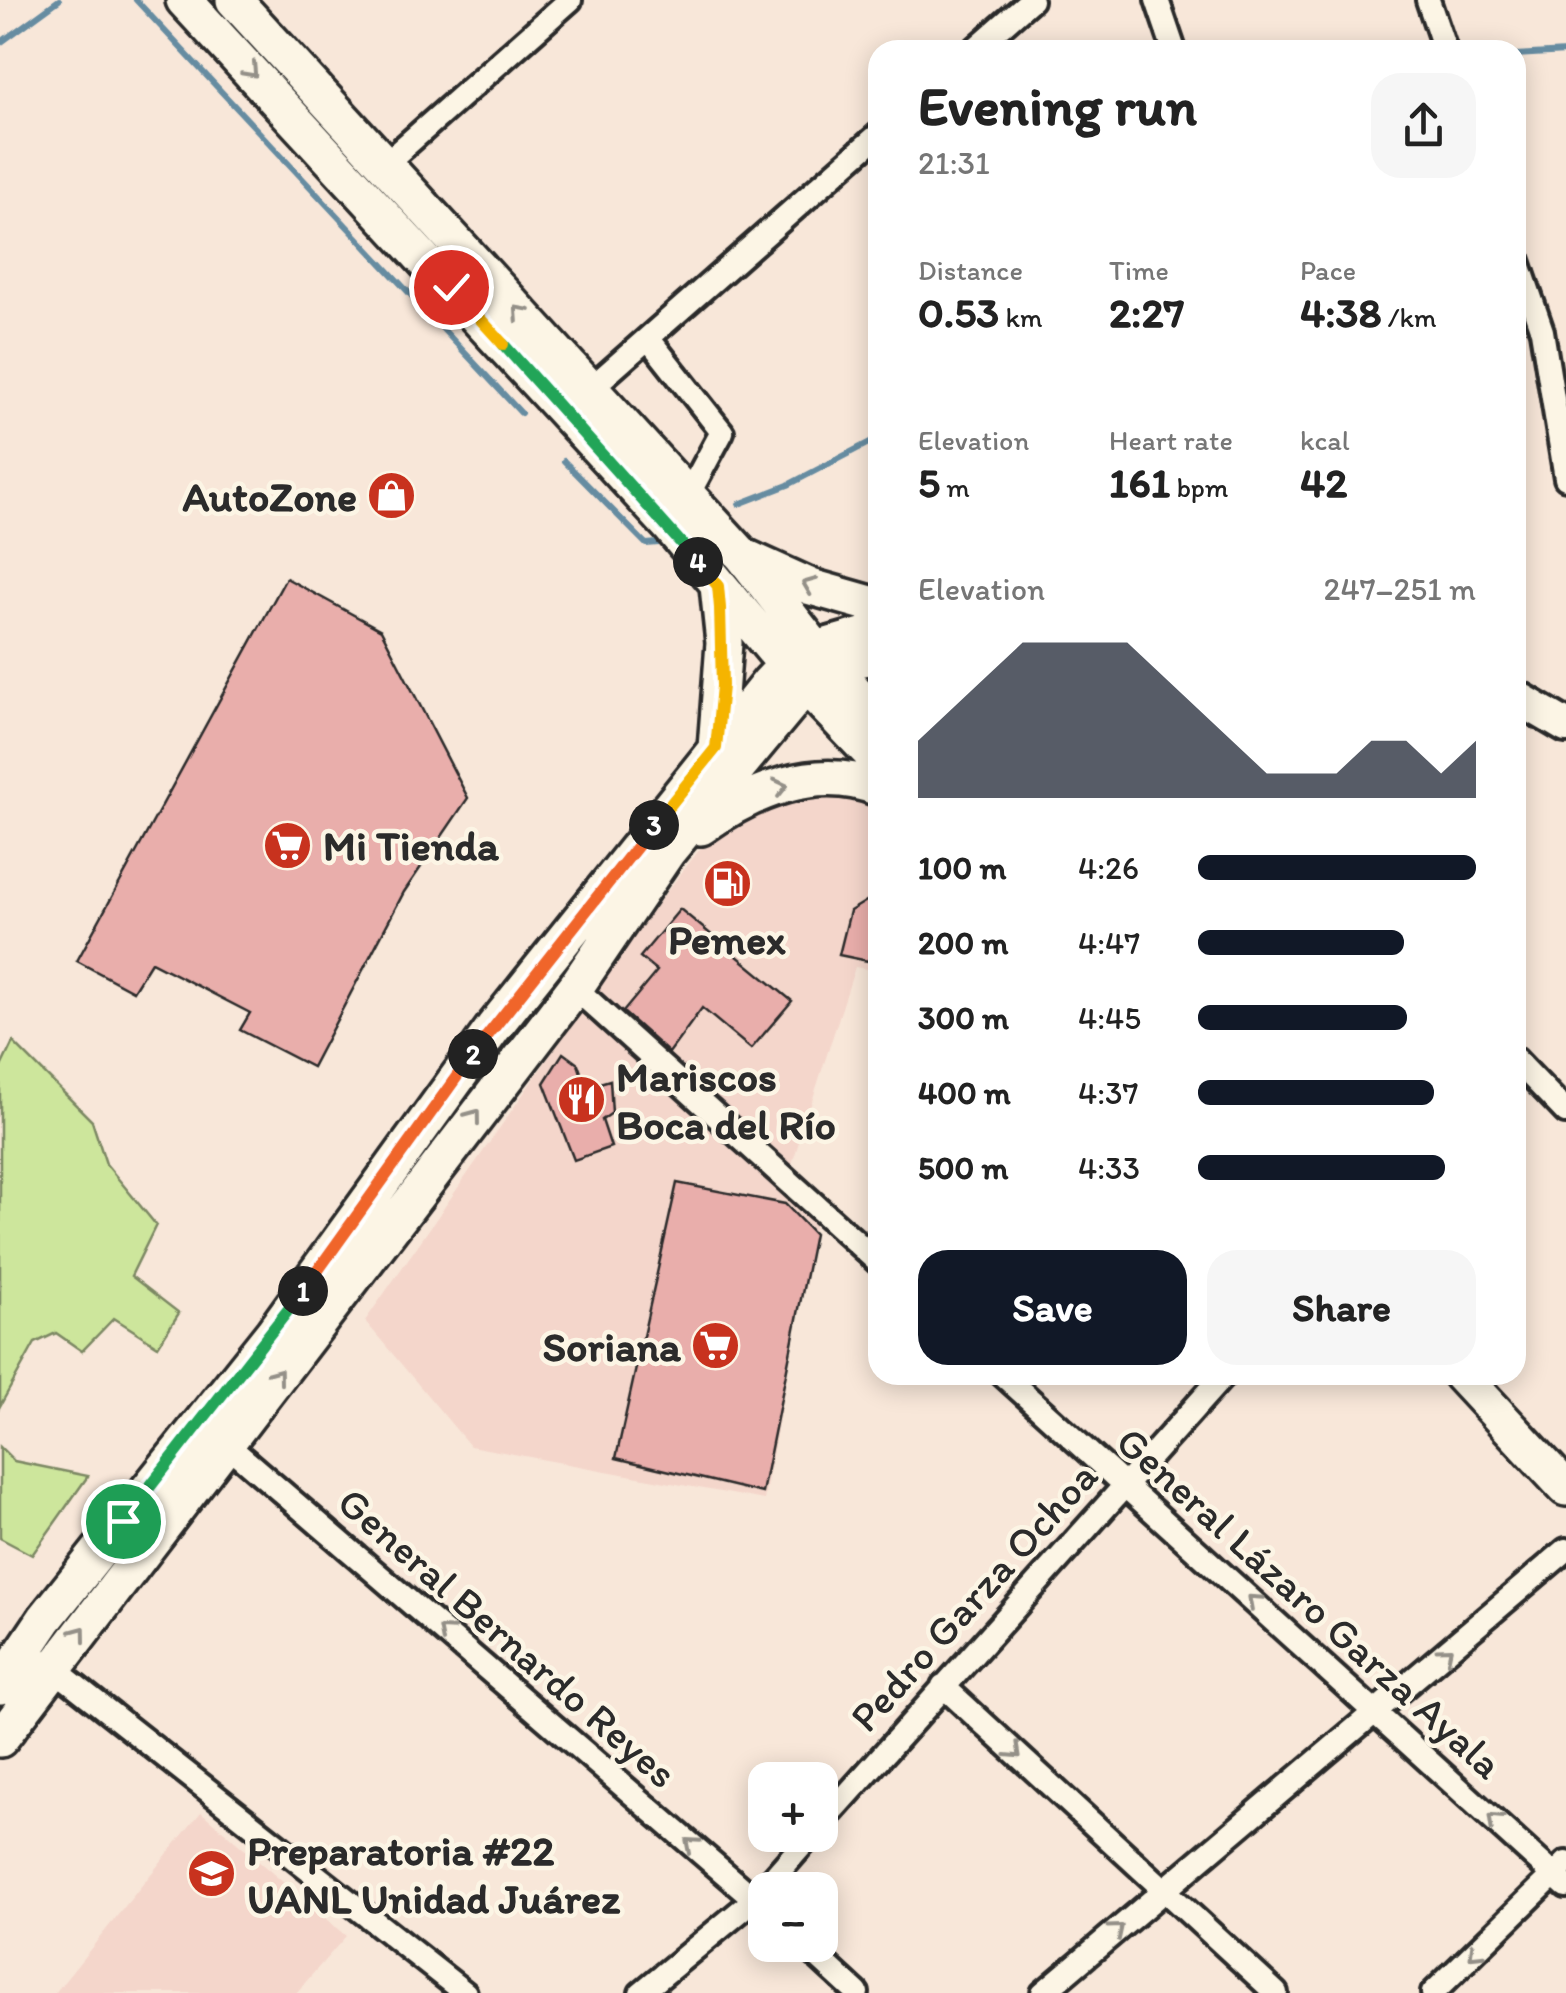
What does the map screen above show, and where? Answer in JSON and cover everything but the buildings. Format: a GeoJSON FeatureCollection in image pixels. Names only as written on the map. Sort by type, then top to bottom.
{"type":"FeatureCollection","features":[{"type":"Feature","properties":{"kind":"main road"},"geometry":{"type":"LineString","coordinates":[[184,0],[400,230],[580,406],[718,586],[810,667],[868,710]]}},
{"type":"Feature","properties":{"kind":"main road"},"geometry":{"type":"LineString","coordinates":[[234,0],[565,362],[580,406],[639,446],[743,556],[810,667],[868,747]]}},
{"type":"Feature","properties":{"kind":"main road"},"geometry":{"type":"LineString","coordinates":[[328,154],[386,163]]}},
{"type":"Feature","properties":{"kind":"main road"},"geometry":{"type":"LineString","coordinates":[[386,163],[400,230]]}},
{"type":"Feature","properties":{"kind":"main road"},"geometry":{"type":"LineString","coordinates":[[743,556],[811,587],[868,603]]}},
{"type":"Feature","properties":{"kind":"main road"},"geometry":{"type":"LineString","coordinates":[[716,748],[724,642],[718,586]]}},
{"type":"Feature","properties":{"kind":"main road"},"geometry":{"type":"LineString","coordinates":[[0,1686],[213,1433],[273,1333],[494,1027],[716,748],[810,667],[868,635]]}},
{"type":"Feature","properties":{"kind":"main road"},"geometry":{"type":"LineString","coordinates":[[0,1739],[31,1645],[213,1433],[575,988],[668,851],[810,667],[868,658]]}},
{"type":"Feature","properties":{"kind":"main road"},"geometry":{"type":"LineString","coordinates":[[1526,702],[1566,726]]}},
{"type":"Feature","properties":{"kind":"main road"},"geometry":{"type":"LineString","coordinates":[[668,851],[743,798],[784,784],[830,780],[868,786]]}},
{"type":"Feature","properties":{"kind":"main road"},"geometry":{"type":"LineString","coordinates":[[494,1027],[524,1051]]}},
{"type":"Feature","properties":{"kind":"main road"},"geometry":{"type":"LineString","coordinates":[[1470,1385],[1566,1488]]}},
{"type":"Feature","properties":{"kind":"street"},"geometry":{"type":"LineString","coordinates":[[386,163],[570,0]]}},
{"type":"Feature","properties":{"kind":"street"},"geometry":{"type":"LineString","coordinates":[[985,40],[1031,0]]}},
{"type":"Feature","properties":{"kind":"street"},"geometry":{"type":"LineString","coordinates":[[1157,0],[1171,40]]}},
{"type":"Feature","properties":{"kind":"street"},"geometry":{"type":"LineString","coordinates":[[1428,0],[1442,40]]}},
{"type":"Feature","properties":{"kind":"street"},"geometry":{"type":"LineString","coordinates":[[580,406],[648,338],[868,145]]}},
{"type":"Feature","properties":{"kind":"street"},"geometry":{"type":"LineString","coordinates":[[1526,284],[1542,331],[1566,478]]}},
{"type":"Feature","properties":{"kind":"street"},"geometry":{"type":"LineString","coordinates":[[648,338],[722,432],[687,497]]}},
{"type":"Feature","properties":{"kind":"street"},"geometry":{"type":"LineString","coordinates":[[575,988],[868,1253]]}},
{"type":"Feature","properties":{"kind":"street"},"geometry":{"type":"LineString","coordinates":[[1526,1070],[1566,1112]]}},
{"type":"Feature","properties":{"kind":"street","name":"General Lázaro Garza Ayala"},"geometry":{"type":"LineString","coordinates":[[1014,1385],[1562,1875]]}},
{"type":"Feature","properties":{"kind":"street","name":"Pedro Garza Ochoa"},"geometry":{"type":"LineString","coordinates":[[838,1805],[1215,1385]]}},
{"type":"Feature","properties":{"kind":"street","name":"General Bernardo Reyes"},"geometry":{"type":"LineString","coordinates":[[213,1433],[748,1893]]}},
{"type":"Feature","properties":{"kind":"street"},"geometry":{"type":"LineString","coordinates":[[1042,1993],[1566,1550]]}},
{"type":"Feature","properties":{"kind":"street"},"geometry":{"type":"LineString","coordinates":[[31,1645],[465,1993]]}},
{"type":"Feature","properties":{"kind":"street"},"geometry":{"type":"LineString","coordinates":[[943,1686],[1276,1993]]}},
{"type":"Feature","properties":{"kind":"street"},"geometry":{"type":"LineString","coordinates":[[1433,1993],[1562,1875]]}},
{"type":"Feature","properties":{"kind":"street"},"geometry":{"type":"LineString","coordinates":[[640,1993],[748,1912]]}},
{"type":"Feature","properties":{"kind":"street"},"geometry":{"type":"LineString","coordinates":[[823,1962],[857,1993]]}},
{"type":"Feature","properties":{"kind":"shaded area"},"geometry":{"type":"Polygon","coordinates":[[[824,794],[857,797],[868,802],[868,969],[855,967],[790,1170],[816,1216],[764,1500],[470,1446],[365,1321],[641,925],[710,836],[750,803],[824,794]]]}},
{"type":"Feature","properties":{"kind":"shaded area","name":"Preparatoria #22 UANL Unidad Juárez"},"geometry":{"type":"Polygon","coordinates":[[[201,1812],[346,1936],[296,1993],[55,1993],[201,1812]]]}},
{"type":"Feature","properties":{"kind":"green space"},"geometry":{"type":"Polygon","coordinates":[[[13,1042],[92,1121],[106,1164],[156,1225],[131,1276],[179,1313],[158,1346],[114,1318],[82,1351],[56,1333],[35,1343],[0,1406],[0,1069],[13,1042]]]}},
{"type":"Feature","properties":{"kind":"green space"},"geometry":{"type":"Polygon","coordinates":[[[0,1447],[14,1461],[88,1476],[32,1555],[0,1538],[0,1447]]]}},
{"type":"Feature","properties":{"kind":"waterway"},"geometry":{"type":"LineString","coordinates":[[0,43],[59,0]]}},
{"type":"Feature","properties":{"kind":"waterway"},"geometry":{"type":"LineString","coordinates":[[136,0],[521,413]]}},
{"type":"Feature","properties":{"kind":"waterway"},"geometry":{"type":"LineString","coordinates":[[1526,54],[1566,52]]}},
{"type":"Feature","properties":{"kind":"waterway"},"geometry":{"type":"LineString","coordinates":[[739,504],[788,485],[868,443]]}},
{"type":"Feature","properties":{"kind":"waterway"},"geometry":{"type":"LineString","coordinates":[[564,461],[646,544],[659,543]]}},
{"type":"Feature","properties":{"kind":"place","name":"AutoZone"},"geometry":{"type":"Point","coordinates":[392,496]}},
{"type":"Feature","properties":{"kind":"place","name":"Mi Tienda"},"geometry":{"type":"Point","coordinates":[288,845]}},
{"type":"Feature","properties":{"kind":"place","name":"Pemex"},"geometry":{"type":"Point","coordinates":[727,883]}},
{"type":"Feature","properties":{"kind":"place","name":"Mariscos Boca del Río"},"geometry":{"type":"Point","coordinates":[581,1100]}},
{"type":"Feature","properties":{"kind":"place","name":"Soriana"},"geometry":{"type":"Point","coordinates":[716,1346]}},
{"type":"Feature","properties":{"kind":"place","name":"Preparatoria #22 UANL Unidad Juárez"},"geometry":{"type":"Point","coordinates":[212,1874]}},
{"type":"Feature","properties":{"kind":"route"},"geometry":{"type":"LineString","coordinates":[[123,1521],[273,1333],[494,1027],[716,748],[724,642],[718,586],[670,526],[451,287]]}}]}
